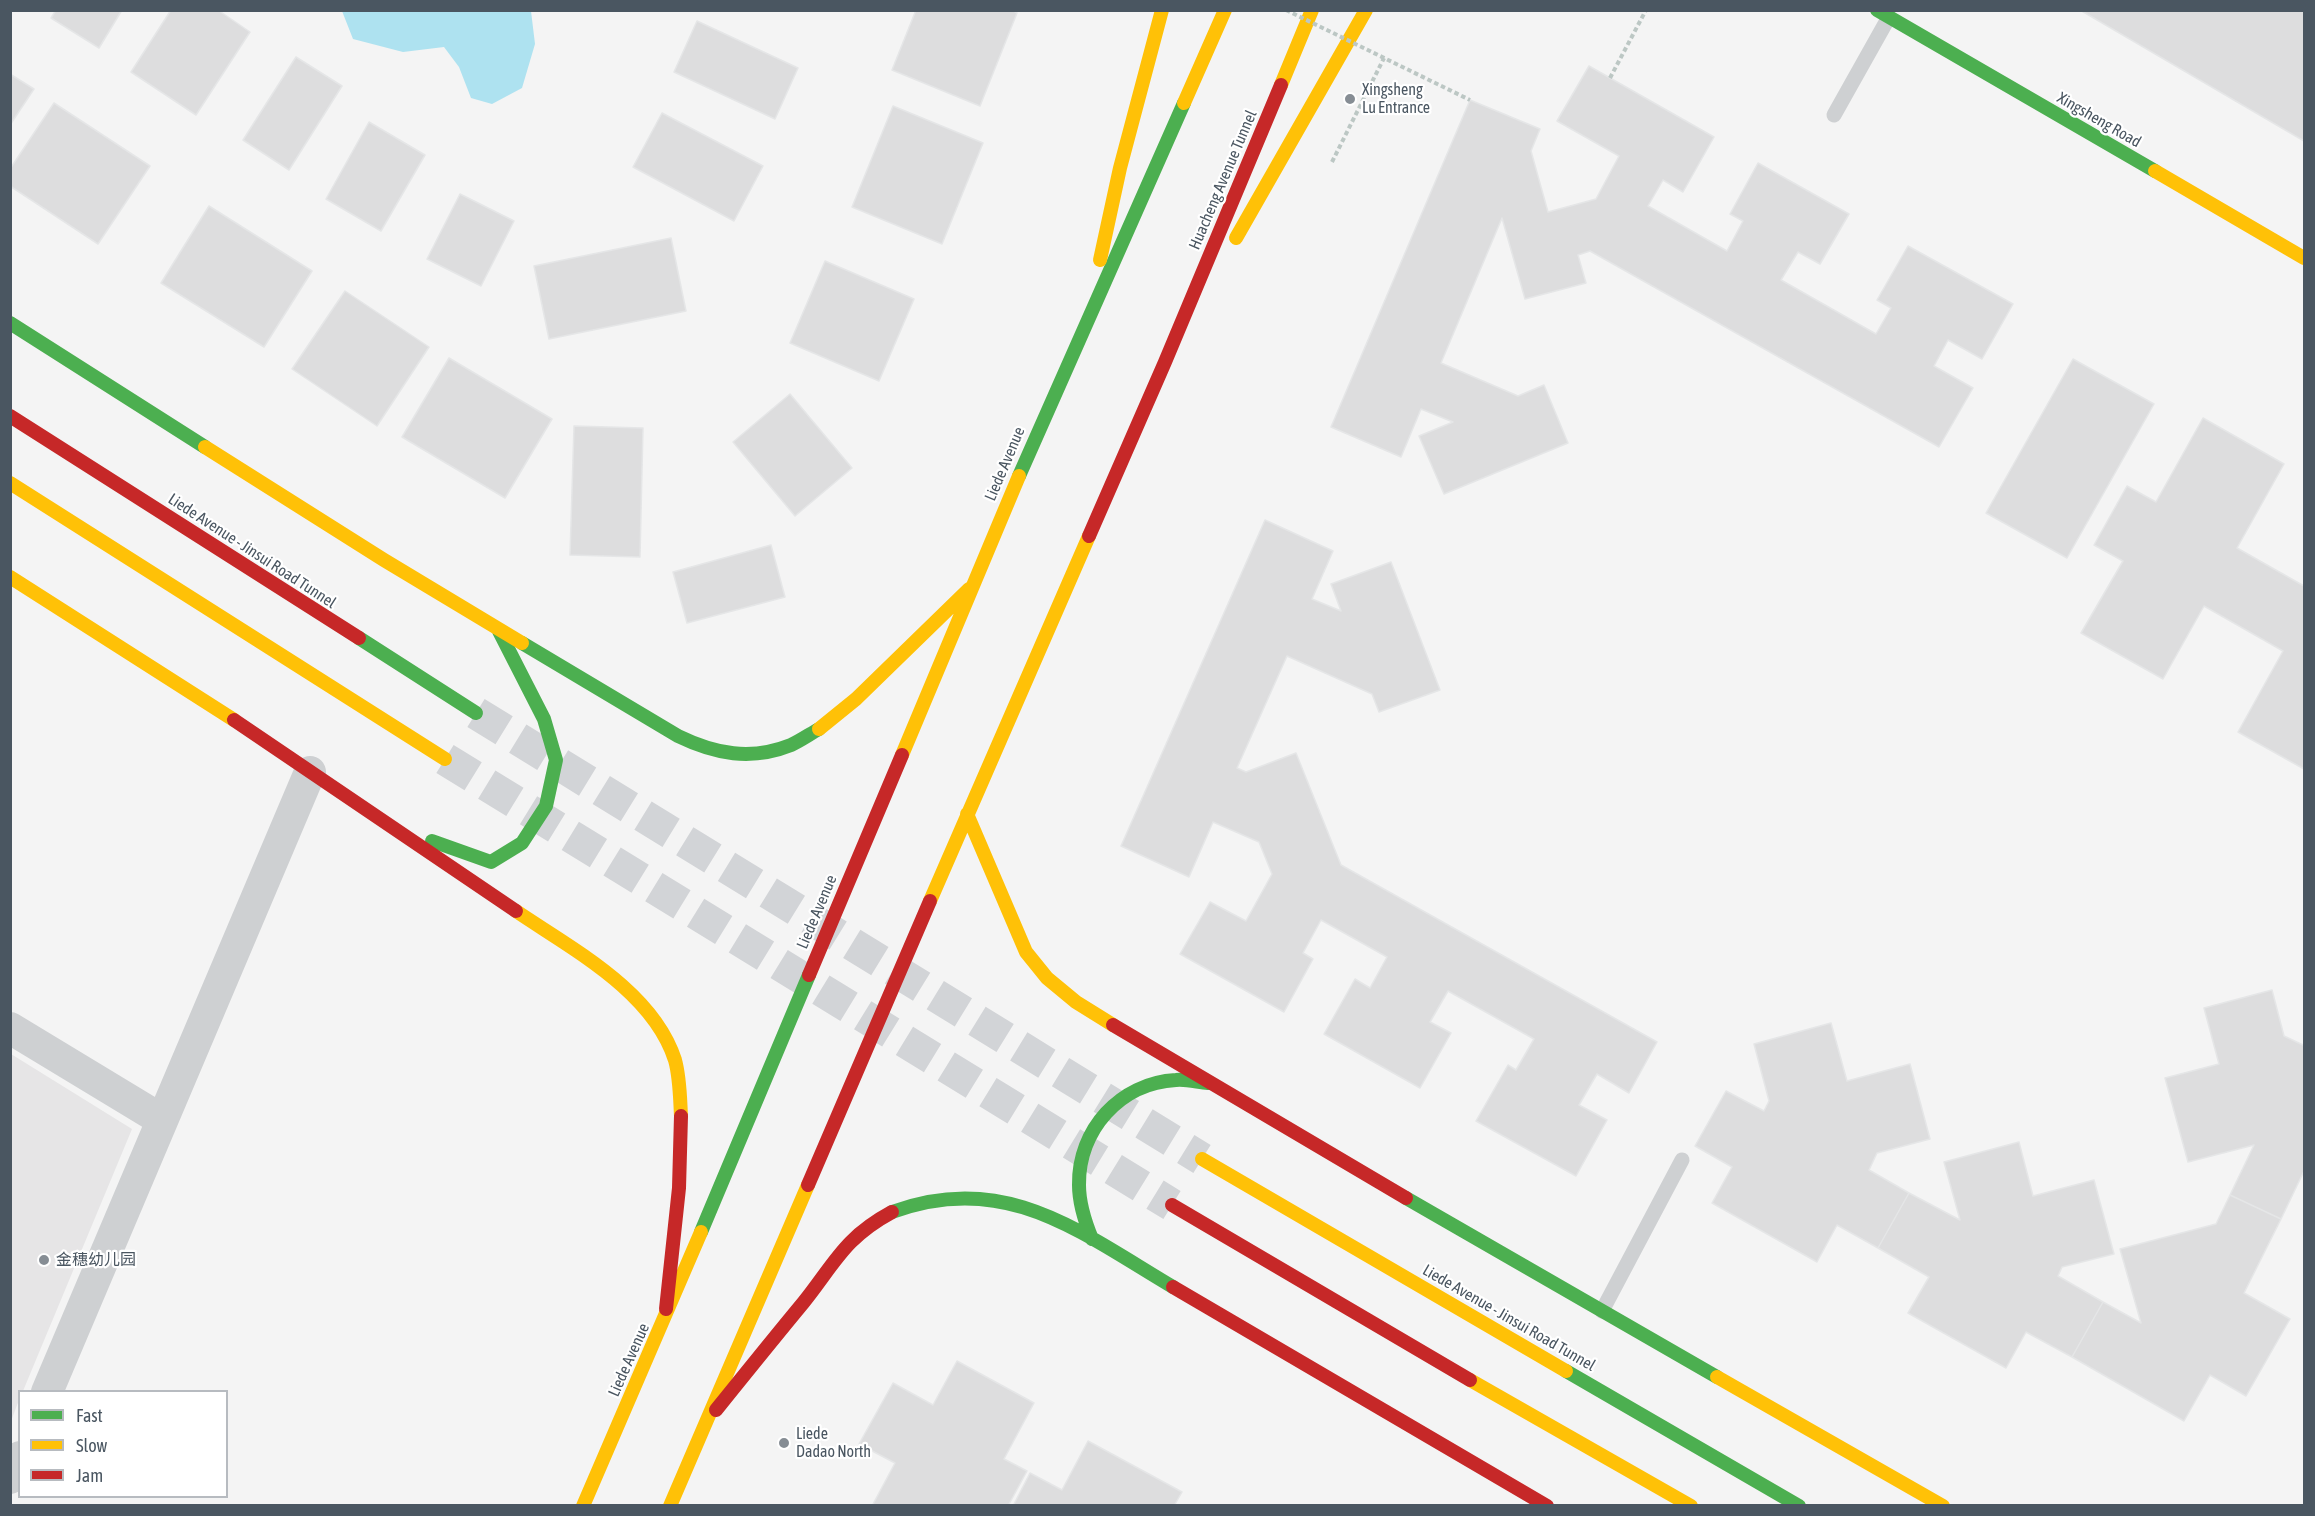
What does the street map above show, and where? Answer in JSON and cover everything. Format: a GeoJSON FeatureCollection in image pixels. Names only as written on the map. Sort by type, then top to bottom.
{"type":"FeatureCollection","features":[{"type":"Feature","properties":{"kind":"main road"},"geometry":{"type":"LineString","coordinates":[[1084,332],[1120,168],[1162,10]]}},
{"type":"Feature","properties":{"kind":"main road"},"geometry":{"type":"LineString","coordinates":[[1084,332],[1224,10]]}},
{"type":"Feature","properties":{"kind":"main road","name":"Huacheng Avenue Tunnel"},"geometry":{"type":"LineString","coordinates":[[1165,362],[1312,10]]}},
{"type":"Feature","properties":{"kind":"main road"},"geometry":{"type":"LineString","coordinates":[[670,1506],[967,814],[1165,362],[1366,10]]}},
{"type":"Feature","properties":{"kind":"main road","name":"Xingsheng Road"},"geometry":{"type":"LineString","coordinates":[[1883,14],[2304,258]]}},
{"type":"Feature","properties":{"kind":"main road"},"geometry":{"type":"LineString","coordinates":[[10,323],[499,631],[702,748],[730,754],[760,753],[791,745],[819,729],[856,699],[969,589]]}},
{"type":"Feature","properties":{"kind":"main road","name":"Liede Avenue"},"geometry":{"type":"LineString","coordinates":[[583,1506],[665,1319],[969,589],[1035,437],[1084,332]]}},
{"type":"Feature","properties":{"kind":"main road","name":"Liede Avenue - Jinsui Road Tunnel"},"geometry":{"type":"LineString","coordinates":[[10,416],[476,713]]}},
{"type":"Feature","properties":{"kind":"main road"},"geometry":{"type":"LineString","coordinates":[[10,483],[445,759]]}},
{"type":"Feature","properties":{"kind":"main road"},"geometry":{"type":"LineString","coordinates":[[10,577],[229,717],[586,959],[636,997],[658,1026],[677,1066],[681,1119],[679,1170],[665,1319]]}},
{"type":"Feature","properties":{"kind":"main road"},"geometry":{"type":"LineString","coordinates":[[391,827],[491,862],[522,843],[546,806],[556,760],[544,719],[499,631]]}},
{"type":"Feature","properties":{"kind":"main road"},"geometry":{"type":"LineString","coordinates":[[967,814],[1026,952],[1047,978],[1076,1002],[1131,1037],[1602,1311],[1943,1506]]}},
{"type":"Feature","properties":{"kind":"main road"},"geometry":{"type":"LineString","coordinates":[[1092,1239],[1082,1212],[1079,1176],[1086,1141],[1099,1118],[1124,1096],[1148,1086],[1176,1080],[1210,1083]]}},
{"type":"Feature","properties":{"kind":"main road","name":"Liede Avenue - Jinsui Road Tunnel"},"geometry":{"type":"LineString","coordinates":[[1202,1159],[1799,1506]]}},
{"type":"Feature","properties":{"kind":"main road"},"geometry":{"type":"LineString","coordinates":[[685,1506],[709,1418],[806,1299],[849,1242],[881,1217],[916,1202],[960,1196],[997,1200],[1042,1213],[1092,1239],[1547,1506]]}},
{"type":"Feature","properties":{"kind":"main road"},"geometry":{"type":"LineString","coordinates":[[1172,1205],[1690,1506]]}},
{"type":"Feature","properties":{"kind":"street"},"geometry":{"type":"LineString","coordinates":[[48,1390],[310,772]]}},
{"type":"Feature","properties":{"kind":"street"},"geometry":{"type":"LineString","coordinates":[[10,1028],[162,1120]]}},
{"type":"Feature","properties":{"kind":"street"},"geometry":{"type":"LineString","coordinates":[[10,1478],[18,1461]]}},
{"type":"Feature","properties":{"kind":"lane"},"geometry":{"type":"LineString","coordinates":[[1834,115],[1883,14]]}},
{"type":"Feature","properties":{"kind":"lane"},"geometry":{"type":"LineString","coordinates":[[1602,1311],[1682,1160]]}},
{"type":"Feature","properties":{"kind":"path"},"geometry":{"type":"LineString","coordinates":[[1286,10],[1470,100]]}},
{"type":"Feature","properties":{"kind":"path"},"geometry":{"type":"LineString","coordinates":[[1610,78],[1646,10]]}},
{"type":"Feature","properties":{"kind":"path"},"geometry":{"type":"LineString","coordinates":[[1332,162],[1384,58]]}},
{"type":"Feature","properties":{"kind":"shaded area","name":"金穗幼儿园"},"geometry":{"type":"Polygon","coordinates":[[[11,1054],[132,1129],[23,1390],[18,1390],[18,1403],[11,1421],[11,1054]]]}},
{"type":"Feature","properties":{"kind":"water"},"geometry":{"type":"Polygon","coordinates":[[[342,11],[531,11],[535,44],[522,88],[492,104],[471,98],[459,67],[444,47],[403,52],[353,39],[342,11]]]}},
{"type":"Feature","properties":{"kind":"building"},"geometry":{"type":"Polygon","coordinates":[[[56,10],[122,10],[99,48],[51,18],[56,10]]]}},
{"type":"Feature","properties":{"kind":"building"},"geometry":{"type":"Polygon","coordinates":[[[171,10],[218,10],[250,32],[196,115],[131,72],[171,10]]]}},
{"type":"Feature","properties":{"kind":"building"},"geometry":{"type":"Polygon","coordinates":[[[916,10],[1012,10],[1017,13],[980,106],[892,70],[916,10]]]}},
{"type":"Feature","properties":{"kind":"building"},"geometry":{"type":"Polygon","coordinates":[[[2080,10],[2304,10],[2304,141],[2080,10]]]}},
{"type":"Feature","properties":{"kind":"building"},"geometry":{"type":"Polygon","coordinates":[[[697,21],[798,68],[775,119],[674,72],[697,21]]]}},
{"type":"Feature","properties":{"kind":"building"},"geometry":{"type":"Polygon","coordinates":[[[296,57],[342,86],[289,170],[243,140],[296,57]]]}},
{"type":"Feature","properties":{"kind":"building"},"geometry":{"type":"Polygon","coordinates":[[[1589,66],[1714,137],[1683,192],[1663,180],[1648,206],[1727,251],[1743,221],[1730,214],[1758,163],[1849,214],[1820,264],[1798,252],[1781,280],[1876,334],[1891,308],[1877,300],[1908,246],[2013,304],[1982,359],[1948,340],[1934,366],[1973,388],[1939,447],[1590,251],[1578,255],[1586,283],[1525,299],[1502,218],[1441,363],[1518,396],[1544,385],[1568,443],[1444,494],[1419,436],[1453,422],[1421,409],[1401,457],[1331,427],[1470,100],[1540,129],[1531,151],[1548,212],[1596,199],[1619,156],[1557,121],[1589,66]]]}},
{"type":"Feature","properties":{"kind":"building"},"geometry":{"type":"Polygon","coordinates":[[[10,74],[34,89],[10,125],[10,74]]]}},
{"type":"Feature","properties":{"kind":"building"},"geometry":{"type":"Polygon","coordinates":[[[54,103],[150,166],[98,244],[10,186],[10,169],[54,103]]]}},
{"type":"Feature","properties":{"kind":"building"},"geometry":{"type":"Polygon","coordinates":[[[893,106],[983,143],[942,244],[852,207],[893,106]]]}},
{"type":"Feature","properties":{"kind":"building"},"geometry":{"type":"Polygon","coordinates":[[[662,113],[763,166],[734,221],[633,167],[662,113]]]}},
{"type":"Feature","properties":{"kind":"building"},"geometry":{"type":"Polygon","coordinates":[[[369,122],[425,155],[381,231],[326,199],[369,122]]]}},
{"type":"Feature","properties":{"kind":"building"},"geometry":{"type":"Polygon","coordinates":[[[460,194],[514,221],[481,286],[427,259],[460,194]]]}},
{"type":"Feature","properties":{"kind":"building"},"geometry":{"type":"Polygon","coordinates":[[[209,206],[312,271],[264,347],[161,283],[209,206]]]}},
{"type":"Feature","properties":{"kind":"building"},"geometry":{"type":"Polygon","coordinates":[[[671,238],[686,311],[549,339],[534,266],[671,238]]]}},
{"type":"Feature","properties":{"kind":"building"},"geometry":{"type":"Polygon","coordinates":[[[825,261],[914,299],[879,381],[790,343],[825,261]]]}},
{"type":"Feature","properties":{"kind":"building"},"geometry":{"type":"Polygon","coordinates":[[[345,291],[429,347],[377,426],[292,369],[345,291]]]}},
{"type":"Feature","properties":{"kind":"building"},"geometry":{"type":"Polygon","coordinates":[[[449,358],[552,419],[505,498],[402,437],[449,358]]]}},
{"type":"Feature","properties":{"kind":"building"},"geometry":{"type":"Polygon","coordinates":[[[2073,359],[2154,404],[2067,558],[1986,513],[2073,359]]]}},
{"type":"Feature","properties":{"kind":"building"},"geometry":{"type":"Polygon","coordinates":[[[790,394],[852,468],[795,516],[733,442],[790,394]]]}},
{"type":"Feature","properties":{"kind":"building"},"geometry":{"type":"Polygon","coordinates":[[[2203,418],[2284,464],[2237,548],[2304,586],[2304,769],[2238,732],[2283,651],[2204,606],[2163,679],[2081,633],[2123,561],[2094,545],[2127,486],[2156,502],[2203,418]]]}},
{"type":"Feature","properties":{"kind":"building"},"geometry":{"type":"Polygon","coordinates":[[[574,426],[643,428],[640,557],[570,555],[574,426]]]}},
{"type":"Feature","properties":{"kind":"building"},"geometry":{"type":"Polygon","coordinates":[[[1265,520],[1333,551],[1312,599],[1341,611],[1331,584],[1391,562],[1440,690],[1379,712],[1372,694],[1287,656],[1237,768],[1246,772],[1296,753],[1341,865],[1657,1042],[1629,1093],[1597,1074],[1579,1105],[1607,1120],[1576,1176],[1476,1121],[1508,1065],[1516,1070],[1534,1039],[1448,991],[1430,1022],[1451,1033],[1420,1088],[1324,1034],[1355,979],[1370,988],[1387,957],[1321,920],[1303,953],[1313,959],[1284,1012],[1180,954],[1210,902],[1246,921],[1272,874],[1259,842],[1213,822],[1189,877],[1121,846],[1265,520]]]}},
{"type":"Feature","properties":{"kind":"building"},"geometry":{"type":"Polygon","coordinates":[[[771,545],[785,597],[687,623],[673,572],[771,545]]]}},
{"type":"Feature","properties":{"kind":"building"},"geometry":{"type":"Polygon","coordinates":[[[2272,990],[2284,1036],[2303,1045],[2304,1043],[2304,1171],[2281,1219],[2230,1195],[2254,1145],[2188,1162],[2165,1078],[2219,1064],[2204,1008],[2272,990]]]}},
{"type":"Feature","properties":{"kind":"building"},"geometry":{"type":"Polygon","coordinates":[[[1831,1023],[1847,1081],[1910,1064],[1930,1139],[1877,1153],[1869,1170],[1909,1193],[1878,1248],[1837,1225],[1817,1262],[1712,1203],[1732,1167],[1695,1146],[1726,1091],[1764,1111],[1769,1101],[1754,1044],[1831,1023]]]}},
{"type":"Feature","properties":{"kind":"building"},"geometry":{"type":"Polygon","coordinates":[[[2019,1142],[2033,1196],[2094,1180],[2114,1254],[2062,1267],[2058,1276],[2103,1302],[2072,1357],[2026,1332],[2006,1368],[1908,1313],[1929,1277],[1878,1248],[1909,1193],[1960,1220],[1944,1162],[2019,1142]]]}},
{"type":"Feature","properties":{"kind":"building"},"geometry":{"type":"Polygon","coordinates":[[[2230,1195],[2281,1219],[2244,1293],[2290,1319],[2246,1396],[2210,1375],[2184,1421],[2072,1357],[2103,1302],[2141,1323],[2120,1249],[2216,1224],[2230,1195]]]}},
{"type":"Feature","properties":{"kind":"building"},"geometry":{"type":"Polygon","coordinates":[[[957,1361],[1034,1403],[1004,1459],[1027,1471],[1008,1506],[872,1506],[895,1463],[859,1444],[893,1383],[933,1405],[957,1361]]]}},
{"type":"Feature","properties":{"kind":"building"},"geometry":{"type":"Polygon","coordinates":[[[1088,1441],[1182,1492],[1174,1506],[1013,1506],[1030,1473],[1062,1490],[1088,1441]]]}},
{"type":"Feature","properties":{"kind":"tunnel"},"geometry":{"type":"LineString","coordinates":[[476,713],[1202,1159]]}},
{"type":"Feature","properties":{"kind":"tunnel"},"geometry":{"type":"LineString","coordinates":[[445,759],[1172,1205]]}},
{"type":"Feature","properties":{"kind":"traffic: fast"},"geometry":{"type":"LineString","coordinates":[[1877,10],[2155,171]]}},
{"type":"Feature","properties":{"kind":"traffic: fast"},"geometry":{"type":"LineString","coordinates":[[1019,476],[1184,103]]}},
{"type":"Feature","properties":{"kind":"traffic: fast"},"geometry":{"type":"LineString","coordinates":[[10,323],[205,447]]}},
{"type":"Feature","properties":{"kind":"traffic: fast"},"geometry":{"type":"LineString","coordinates":[[432,841],[491,862],[522,843],[546,806],[556,760],[544,719],[499,631]]}},
{"type":"Feature","properties":{"kind":"traffic: fast"},"geometry":{"type":"LineString","coordinates":[[359,638],[476,713]]}},
{"type":"Feature","properties":{"kind":"traffic: fast"},"geometry":{"type":"LineString","coordinates":[[522,643],[678,736],[719,751],[747,754],[776,750],[791,745],[819,729]]}},
{"type":"Feature","properties":{"kind":"traffic: fast"},"geometry":{"type":"LineString","coordinates":[[701,1232],[809,975]]}},
{"type":"Feature","properties":{"kind":"traffic: fast"},"geometry":{"type":"LineString","coordinates":[[1092,1239],[1083,1213],[1079,1185],[1081,1165],[1094,1128],[1120,1100],[1137,1090],[1156,1083],[1176,1080],[1208,1083]]}},
{"type":"Feature","properties":{"kind":"traffic: fast"},"geometry":{"type":"LineString","coordinates":[[892,1212],[933,1201],[970,1198],[1006,1203],[1040,1213],[1073,1228],[1173,1287]]}},
{"type":"Feature","properties":{"kind":"traffic: fast"},"geometry":{"type":"LineString","coordinates":[[1406,1198],[1717,1377]]}},
{"type":"Feature","properties":{"kind":"traffic: fast"},"geometry":{"type":"LineString","coordinates":[[1566,1371],[1799,1506]]}},
{"type":"Feature","properties":{"kind":"traffic: slow"},"geometry":{"type":"LineString","coordinates":[[1100,260],[1120,168],[1162,10]]}},
{"type":"Feature","properties":{"kind":"traffic: slow"},"geometry":{"type":"LineString","coordinates":[[1184,103],[1225,10]]}},
{"type":"Feature","properties":{"kind":"traffic: slow"},"geometry":{"type":"LineString","coordinates":[[1281,85],[1312,10]]}},
{"type":"Feature","properties":{"kind":"traffic: slow"},"geometry":{"type":"LineString","coordinates":[[1236,238],[1366,10]]}},
{"type":"Feature","properties":{"kind":"traffic: slow"},"geometry":{"type":"LineString","coordinates":[[2155,171],[2304,258]]}},
{"type":"Feature","properties":{"kind":"traffic: slow"},"geometry":{"type":"LineString","coordinates":[[205,447],[384,560],[522,643]]}},
{"type":"Feature","properties":{"kind":"traffic: slow"},"geometry":{"type":"LineString","coordinates":[[902,755],[1019,476]]}},
{"type":"Feature","properties":{"kind":"traffic: slow"},"geometry":{"type":"LineString","coordinates":[[10,483],[445,759]]}},
{"type":"Feature","properties":{"kind":"traffic: slow"},"geometry":{"type":"LineString","coordinates":[[930,901],[1089,536]]}},
{"type":"Feature","properties":{"kind":"traffic: slow"},"geometry":{"type":"LineString","coordinates":[[10,577],[234,720]]}},
{"type":"Feature","properties":{"kind":"traffic: slow"},"geometry":{"type":"LineString","coordinates":[[819,729],[856,699],[969,589]]}},
{"type":"Feature","properties":{"kind":"traffic: slow"},"geometry":{"type":"LineString","coordinates":[[967,814],[1026,952],[1047,978],[1076,1002],[1113,1025]]}},
{"type":"Feature","properties":{"kind":"traffic: slow"},"geometry":{"type":"LineString","coordinates":[[516,911],[608,974],[649,1013],[664,1035],[675,1060],[681,1116]]}},
{"type":"Feature","properties":{"kind":"traffic: slow"},"geometry":{"type":"LineString","coordinates":[[1202,1159],[1566,1371]]}},
{"type":"Feature","properties":{"kind":"traffic: slow"},"geometry":{"type":"LineString","coordinates":[[670,1506],[808,1185]]}},
{"type":"Feature","properties":{"kind":"traffic: slow"},"geometry":{"type":"LineString","coordinates":[[583,1506],[701,1232]]}},
{"type":"Feature","properties":{"kind":"traffic: slow"},"geometry":{"type":"LineString","coordinates":[[1717,1377],[1943,1506]]}},
{"type":"Feature","properties":{"kind":"traffic: slow"},"geometry":{"type":"LineString","coordinates":[[1470,1380],[1691,1506]]}},
{"type":"Feature","properties":{"kind":"traffic: jam"},"geometry":{"type":"LineString","coordinates":[[1089,536],[1281,85]]}},
{"type":"Feature","properties":{"kind":"traffic: jam"},"geometry":{"type":"LineString","coordinates":[[10,416],[359,638]]}},
{"type":"Feature","properties":{"kind":"traffic: jam"},"geometry":{"type":"LineString","coordinates":[[234,720],[516,911]]}},
{"type":"Feature","properties":{"kind":"traffic: jam"},"geometry":{"type":"LineString","coordinates":[[809,975],[902,755]]}},
{"type":"Feature","properties":{"kind":"traffic: jam"},"geometry":{"type":"LineString","coordinates":[[808,1185],[930,901]]}},
{"type":"Feature","properties":{"kind":"traffic: jam"},"geometry":{"type":"LineString","coordinates":[[1113,1025],[1406,1198]]}},
{"type":"Feature","properties":{"kind":"traffic: jam"},"geometry":{"type":"LineString","coordinates":[[666,1309],[679,1188],[681,1116]]}},
{"type":"Feature","properties":{"kind":"traffic: jam"},"geometry":{"type":"LineString","coordinates":[[1172,1205],[1470,1380]]}},
{"type":"Feature","properties":{"kind":"traffic: jam"},"geometry":{"type":"LineString","coordinates":[[716,1410],[842,1252],[862,1232],[892,1212]]}},
{"type":"Feature","properties":{"kind":"traffic: jam"},"geometry":{"type":"LineString","coordinates":[[1173,1287],[1547,1506]]}},
{"type":"Feature","properties":{"kind":"place","name":"Xingsheng Lu Entrance"},"geometry":{"type":"Point","coordinates":[1350,99]}},
{"type":"Feature","properties":{"kind":"place","name":"金穗幼儿园"},"geometry":{"type":"Point","coordinates":[44,1260]}},
{"type":"Feature","properties":{"kind":"place","name":"Liede Dadao North"},"geometry":{"type":"Point","coordinates":[784,1443]}}]}
